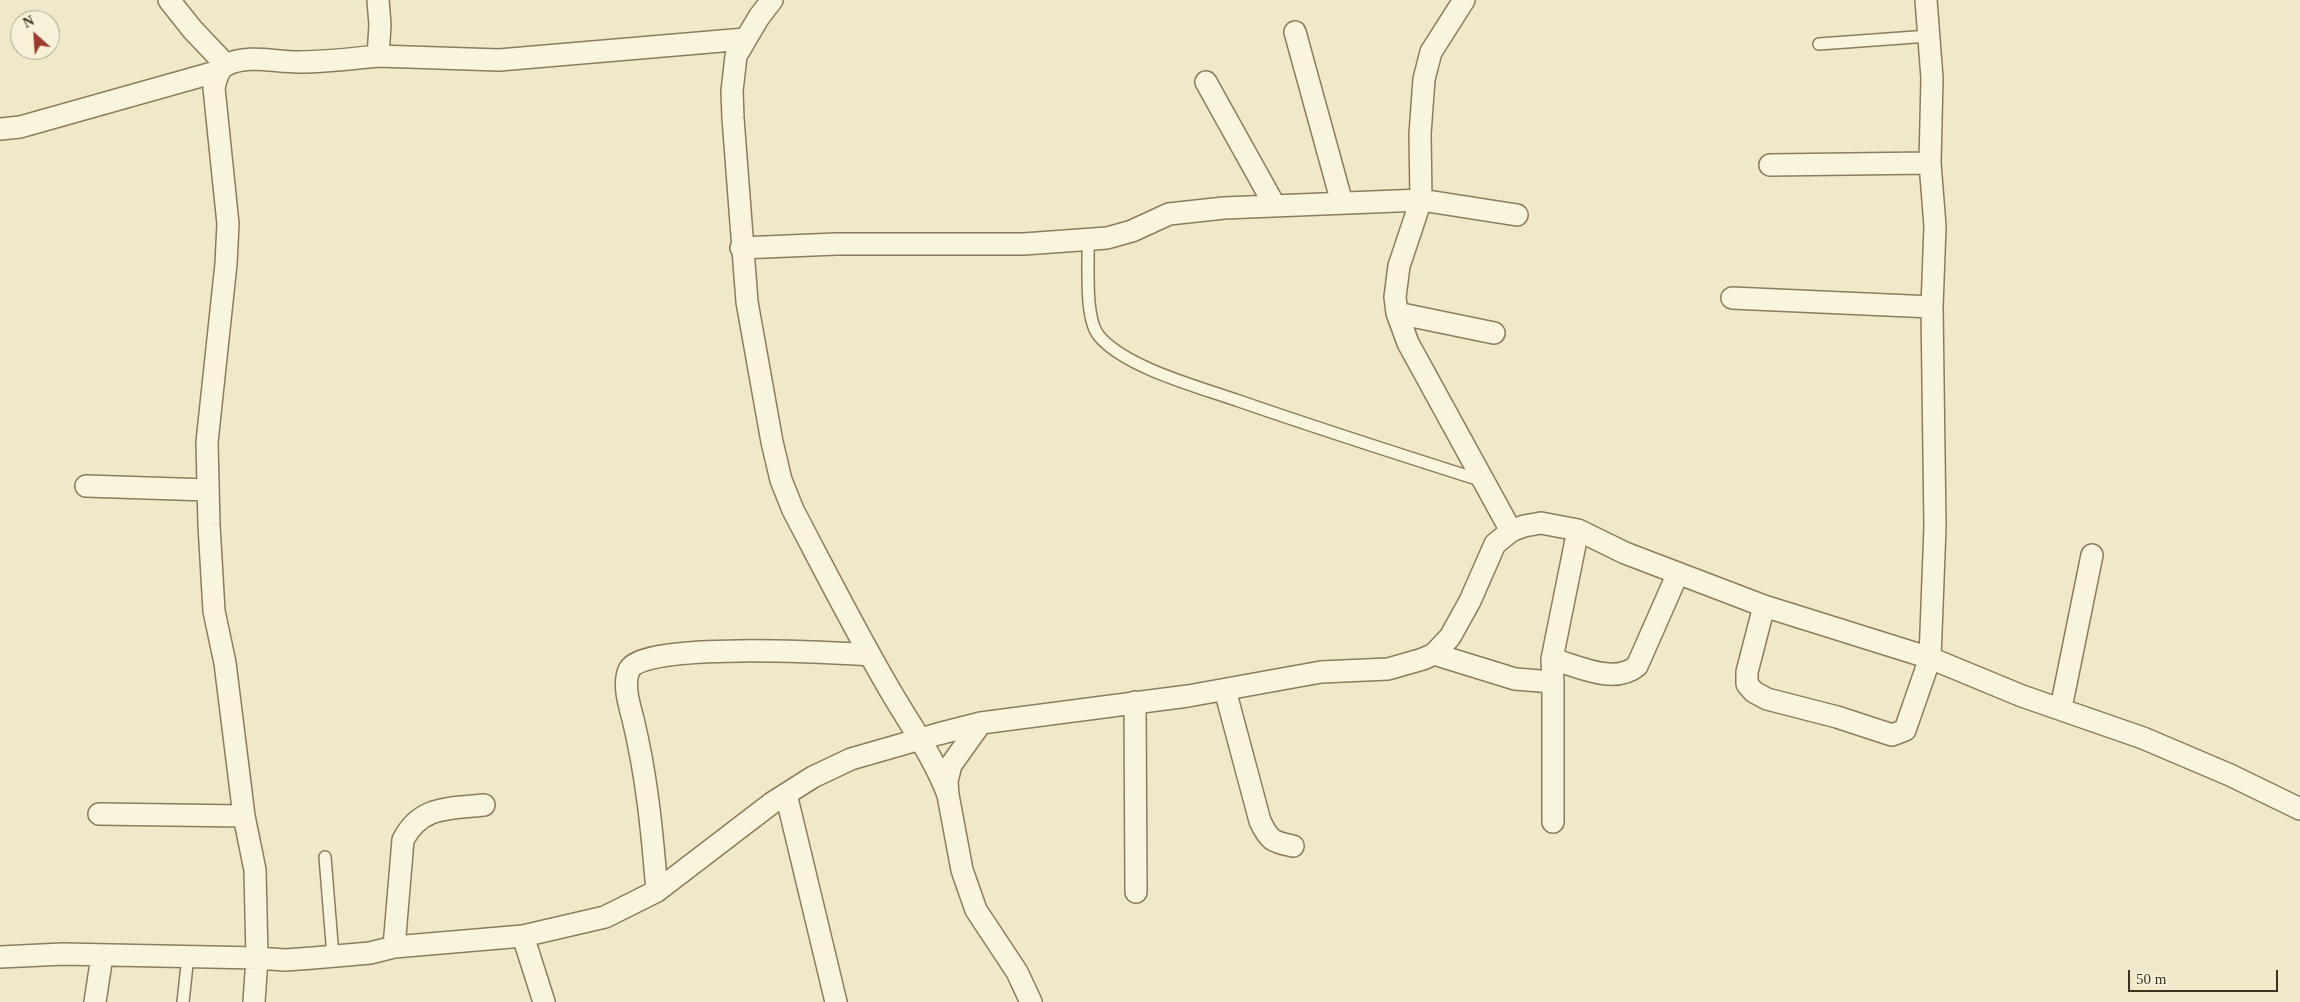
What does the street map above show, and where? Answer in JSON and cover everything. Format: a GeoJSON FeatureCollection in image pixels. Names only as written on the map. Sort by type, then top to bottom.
{"type":"FeatureCollection","features":[{"type":"Feature","properties":{"kind":"street"},"geometry":{"type":"LineString","coordinates":[[169,0],[222,68]]}},
{"type":"Feature","properties":{"kind":"street"},"geometry":{"type":"LineString","coordinates":[[378,0],[380,26],[378,56]]}},
{"type":"Feature","properties":{"kind":"street"},"geometry":{"type":"LineString","coordinates":[[772,0],[745,39],[736,56],[732,92],[741,248],[747,302],[772,442],[781,480],[794,510],[870,655],[921,739],[948,795]]}},
{"type":"Feature","properties":{"kind":"street"},"geometry":{"type":"LineString","coordinates":[[1464,0],[1431,52],[1424,79],[1420,134],[1421,200],[1400,266],[1396,297],[1397,313],[1408,343],[1511,531]]}},
{"type":"Feature","properties":{"kind":"street"},"geometry":{"type":"LineString","coordinates":[[1764,606],[1747,672],[1747,684],[1754,692],[1767,699],[1837,717],[1892,735],[1899,734],[1905,730],[1910,722],[1930,658],[1935,508],[1932,308],[1935,226],[1930,164],[1932,78],[1926,0]]}},
{"type":"Feature","properties":{"kind":"street"},"geometry":{"type":"LineString","coordinates":[[1295,32],[1342,203]]}},
{"type":"Feature","properties":{"kind":"street"},"geometry":{"type":"LineString","coordinates":[[0,129],[20,126],[222,68],[260,59],[298,62],[378,56],[499,60],[745,39]]}},
{"type":"Feature","properties":{"kind":"street"},"geometry":{"type":"LineString","coordinates":[[222,68],[214,88],[214,102],[228,224],[226,264],[207,442],[208,490],[214,611],[225,663],[244,816],[255,870],[257,958],[254,1002]]}},
{"type":"Feature","properties":{"kind":"street"},"geometry":{"type":"LineString","coordinates":[[1206,82],[1275,206]]}},
{"type":"Feature","properties":{"kind":"street"},"geometry":{"type":"LineString","coordinates":[[1770,165],[1930,164]]}},
{"type":"Feature","properties":{"kind":"street"},"geometry":{"type":"LineString","coordinates":[[741,248],[836,244],[1024,244],[1107,238],[1132,232],[1169,214],[1224,208],[1421,200],[1517,215]]}},
{"type":"Feature","properties":{"kind":"street"},"geometry":{"type":"LineString","coordinates":[[1732,298],[1932,308]]}},
{"type":"Feature","properties":{"kind":"street"},"geometry":{"type":"LineString","coordinates":[[1397,313],[1494,333]]}},
{"type":"Feature","properties":{"kind":"street"},"geometry":{"type":"LineString","coordinates":[[86,486],[208,490]]}},
{"type":"Feature","properties":{"kind":"street"},"geometry":{"type":"LineString","coordinates":[[0,956],[63,954],[285,960],[370,953],[394,947],[523,936],[605,917],[657,891],[786,794],[851,759],[981,723],[1225,690],[1321,672],[1388,670],[1434,654],[1450,638],[1470,601],[1496,544],[1511,531],[1541,523],[1578,530],[1625,553],[1764,606],[1930,658],[2022,696],[2143,738],[2300,809]]}},
{"type":"Feature","properties":{"kind":"street"},"geometry":{"type":"LineString","coordinates":[[1553,822],[1552,659],[1578,530]]}},
{"type":"Feature","properties":{"kind":"street"},"geometry":{"type":"LineString","coordinates":[[2061,708],[2092,555]]}},
{"type":"Feature","properties":{"kind":"street"},"geometry":{"type":"LineString","coordinates":[[1552,659],[1608,675],[1618,676],[1628,673],[1637,666],[1678,573]]}},
{"type":"Feature","properties":{"kind":"street"},"geometry":{"type":"LineString","coordinates":[[657,891],[648,788],[628,701],[627,678],[630,668],[650,657],[716,652],[793,650],[870,655]]}},
{"type":"Feature","properties":{"kind":"street"},"geometry":{"type":"LineString","coordinates":[[1434,654],[1515,679],[1553,682]]}},
{"type":"Feature","properties":{"kind":"street"},"geometry":{"type":"LineString","coordinates":[[1225,690],[1260,821],[1267,836],[1277,843],[1294,846]]}},
{"type":"Feature","properties":{"kind":"street"},"geometry":{"type":"LineString","coordinates":[[1135,702],[1136,892]]}},
{"type":"Feature","properties":{"kind":"street"},"geometry":{"type":"LineString","coordinates":[[981,723],[951,765],[947,781],[948,795],[962,870],[976,910],[1017,972],[1031,1002]]}},
{"type":"Feature","properties":{"kind":"street"},"geometry":{"type":"LineString","coordinates":[[786,794],[836,1002]]}},
{"type":"Feature","properties":{"kind":"street"},"geometry":{"type":"LineString","coordinates":[[394,947],[403,840],[410,826],[430,812],[484,805]]}},
{"type":"Feature","properties":{"kind":"street"},"geometry":{"type":"LineString","coordinates":[[99,814],[244,816]]}},
{"type":"Feature","properties":{"kind":"street"},"geometry":{"type":"LineString","coordinates":[[523,936],[544,1002]]}},
{"type":"Feature","properties":{"kind":"street"},"geometry":{"type":"LineString","coordinates":[[95,1002],[102,956]]}},
{"type":"Feature","properties":{"kind":"lane"},"geometry":{"type":"LineString","coordinates":[[1819,44],[1929,36]]}},
{"type":"Feature","properties":{"kind":"lane"},"geometry":{"type":"LineString","coordinates":[[1088,239],[1091,320],[1099,336],[1119,352],[1156,372],[1327,432],[1483,482]]}},
{"type":"Feature","properties":{"kind":"lane"},"geometry":{"type":"LineString","coordinates":[[325,857],[333,956]]}},
{"type":"Feature","properties":{"kind":"lane"},"geometry":{"type":"LineString","coordinates":[[182,1002],[188,956]]}}]}
